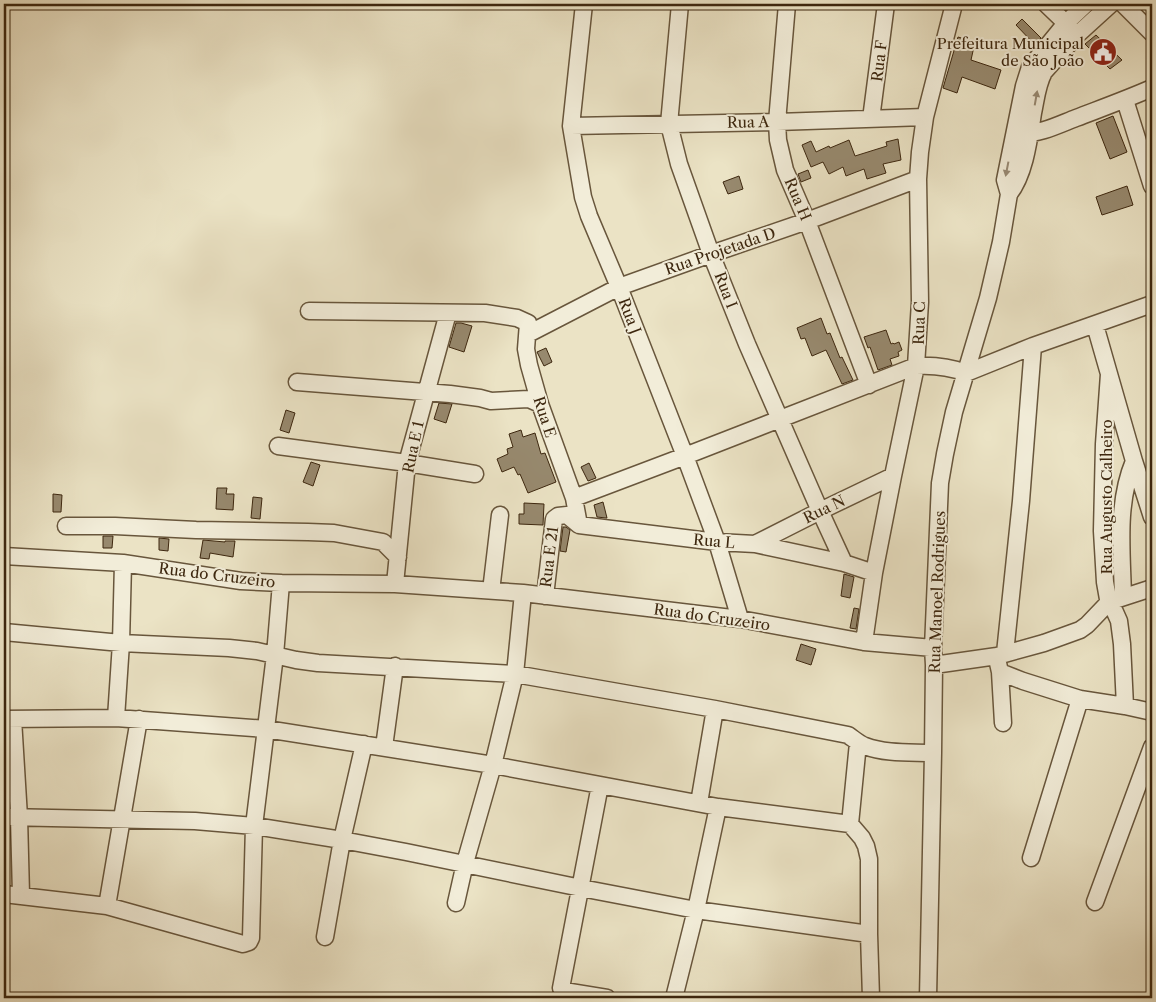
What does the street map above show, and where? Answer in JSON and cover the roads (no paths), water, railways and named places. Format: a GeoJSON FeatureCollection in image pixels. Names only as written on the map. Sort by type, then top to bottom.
{"type":"FeatureCollection","features":[{"type":"Feature","properties":{"kind":"street","name":"Rua J"},"geometry":{"type":"LineString","coordinates":[[584,4],[571,126],[583,197],[596,235],[619,288],[717,542],[740,619]]}},
{"type":"Feature","properties":{"kind":"street","name":"Rua I"},"geometry":{"type":"LineString","coordinates":[[680,4],[669,124],[679,164],[711,254],[747,344],[844,562]]}},
{"type":"Feature","properties":{"kind":"street","name":"Rua H"},"geometry":{"type":"LineString","coordinates":[[787,4],[777,122],[778,140],[785,170],[807,221],[869,385]]}},
{"type":"Feature","properties":{"kind":"street","name":"Rua F"},"geometry":{"type":"LineString","coordinates":[[871,119],[886,4]]}},
{"type":"Feature","properties":{"kind":"street","name":"Rua C"},"geometry":{"type":"LineString","coordinates":[[864,642],[874,572],[916,366],[920,302],[918,179],[920,152],[925,117],[954,4]]}},
{"type":"Feature","properties":{"kind":"street"},"geometry":{"type":"LineString","coordinates":[[1046,4],[1072,29]]}},
{"type":"Feature","properties":{"kind":"street"},"geometry":{"type":"LineString","coordinates":[[1072,29],[1086,4]]}},
{"type":"Feature","properties":{"kind":"street"},"geometry":{"type":"LineString","coordinates":[[1072,29],[1111,4]]}},
{"type":"Feature","properties":{"kind":"street"},"geometry":{"type":"LineString","coordinates":[[1123,4],[1152,33]]}},
{"type":"Feature","properties":{"kind":"street","name":"Rua Manoel Rodrigues"},"geometry":{"type":"LineString","coordinates":[[928,998],[933,648],[940,483],[944,454],[988,298],[1001,242],[1009,194],[1005,180],[1022,134],[1024,86],[1030,67],[1072,29]]}},
{"type":"Feature","properties":{"kind":"street"},"geometry":{"type":"LineString","coordinates":[[1022,134],[1049,128],[1152,88]]}},
{"type":"Feature","properties":{"kind":"street"},"geometry":{"type":"LineString","coordinates":[[1125,100],[1152,186]]}},
{"type":"Feature","properties":{"kind":"street","name":"Rua A"},"geometry":{"type":"LineString","coordinates":[[571,126],[925,117]]}},
{"type":"Feature","properties":{"kind":"street","name":"Rua Projetada D"},"geometry":{"type":"LineString","coordinates":[[528,334],[619,288],[918,179]]}},
{"type":"Feature","properties":{"kind":"street"},"geometry":{"type":"LineString","coordinates":[[579,525],[574,498],[916,366],[945,367],[966,373],[1033,346],[1152,304]]}},
{"type":"Feature","properties":{"kind":"street"},"geometry":{"type":"LineString","coordinates":[[309,311],[485,313],[517,318],[528,323],[528,334]]}},
{"type":"Feature","properties":{"kind":"street","name":"Rua E 1"},"geometry":{"type":"LineString","coordinates":[[395,584],[407,463],[448,313]]}},
{"type":"Feature","properties":{"kind":"street"},"geometry":{"type":"LineString","coordinates":[[1095,325],[1152,517]]}},
{"type":"Feature","properties":{"kind":"street","name":"Rua E"},"geometry":{"type":"LineString","coordinates":[[528,334],[527,357],[540,404],[574,498]]}},
{"type":"Feature","properties":{"kind":"street"},"geometry":{"type":"LineString","coordinates":[[1003,724],[1001,655],[1021,500],[1033,346]]}},
{"type":"Feature","properties":{"kind":"street","name":"Rua Augusto Calheiro"},"geometry":{"type":"LineString","coordinates":[[1109,374],[1104,444],[1102,531],[1105,582],[1116,600],[1115,612],[1120,630],[1125,706]]}},
{"type":"Feature","properties":{"kind":"street"},"geometry":{"type":"LineString","coordinates":[[297,382],[462,395],[490,401],[529,399],[540,404]]}},
{"type":"Feature","properties":{"kind":"street"},"geometry":{"type":"LineString","coordinates":[[278,446],[475,474]]}},
{"type":"Feature","properties":{"kind":"street"},"geometry":{"type":"LineString","coordinates":[[1116,600],[1123,504],[1134,461]]}},
{"type":"Feature","properties":{"kind":"street","name":"Rua N"},"geometry":{"type":"LineString","coordinates":[[755,544],[893,476]]}},
{"type":"Feature","properties":{"kind":"street"},"geometry":{"type":"LineString","coordinates":[[491,590],[500,515]]}},
{"type":"Feature","properties":{"kind":"street","name":"Rua E 21"},"geometry":{"type":"LineString","coordinates":[[545,596],[553,521],[558,516],[567,516],[579,525]]}},
{"type":"Feature","properties":{"kind":"street","name":"Rua L"},"geometry":{"type":"LineString","coordinates":[[579,525],[717,542],[755,544],[844,562],[874,572]]}},
{"type":"Feature","properties":{"kind":"street"},"geometry":{"type":"LineString","coordinates":[[66,526],[334,533],[383,542],[398,557]]}},
{"type":"Feature","properties":{"kind":"street","name":"Rua do Cruzeiro"},"geometry":{"type":"LineString","coordinates":[[4,556],[123,564],[241,581],[395,584],[523,593],[740,619],[864,642],[933,648]]}},
{"type":"Feature","properties":{"kind":"street"},"geometry":{"type":"LineString","coordinates":[[116,718],[121,644],[123,564]]}},
{"type":"Feature","properties":{"kind":"street"},"geometry":{"type":"LineString","coordinates":[[4,894],[108,906],[248,944],[251,938],[254,826],[275,655],[281,583]]}},
{"type":"Feature","properties":{"kind":"street"},"geometry":{"type":"LineString","coordinates":[[934,665],[1001,655],[1044,643],[1080,630],[1116,600],[1152,588]]}},
{"type":"Feature","properties":{"kind":"street"},"geometry":{"type":"LineString","coordinates":[[456,903],[515,674],[523,593]]}},
{"type":"Feature","properties":{"kind":"street"},"geometry":{"type":"LineString","coordinates":[[4,632],[121,644],[229,648],[318,663],[515,674],[715,709],[848,735],[858,743],[872,748],[933,753]]}},
{"type":"Feature","properties":{"kind":"street"},"geometry":{"type":"LineString","coordinates":[[384,747],[396,666]]}},
{"type":"Feature","properties":{"kind":"street"},"geometry":{"type":"LineString","coordinates":[[1000,672],[1080,699],[1152,712]]}},
{"type":"Feature","properties":{"kind":"street"},"geometry":{"type":"LineString","coordinates":[[1031,858],[1080,699]]}},
{"type":"Feature","properties":{"kind":"street"},"geometry":{"type":"LineString","coordinates":[[699,803],[715,709]]}},
{"type":"Feature","properties":{"kind":"street"},"geometry":{"type":"LineString","coordinates":[[20,895],[11,817],[9,719],[116,718],[266,729],[493,765],[718,807],[850,824],[862,838],[869,859],[869,934],[872,998]]}},
{"type":"Feature","properties":{"kind":"street"},"geometry":{"type":"LineString","coordinates":[[108,906],[139,719]]}},
{"type":"Feature","properties":{"kind":"street"},"geometry":{"type":"LineString","coordinates":[[850,824],[858,743]]}},
{"type":"Feature","properties":{"kind":"street"},"geometry":{"type":"LineString","coordinates":[[325,937],[342,840],[364,744]]}},
{"type":"Feature","properties":{"kind":"street"},"geometry":{"type":"LineString","coordinates":[[1095,902],[1152,747]]}},
{"type":"Feature","properties":{"kind":"street"},"geometry":{"type":"LineString","coordinates":[[600,785],[561,988],[564,991],[607,998]]}},
{"type":"Feature","properties":{"kind":"street"},"geometry":{"type":"LineString","coordinates":[[674,998],[696,910],[718,807]]}},
{"type":"Feature","properties":{"kind":"street"},"geometry":{"type":"LineString","coordinates":[[11,817],[195,821],[254,826],[466,863],[696,910],[869,934]]}},
{"type":"Feature","properties":{"kind":"place","name":"Prefeitura Municipal de São João"},"geometry":{"type":"Point","coordinates":[1103,52]}}]}
